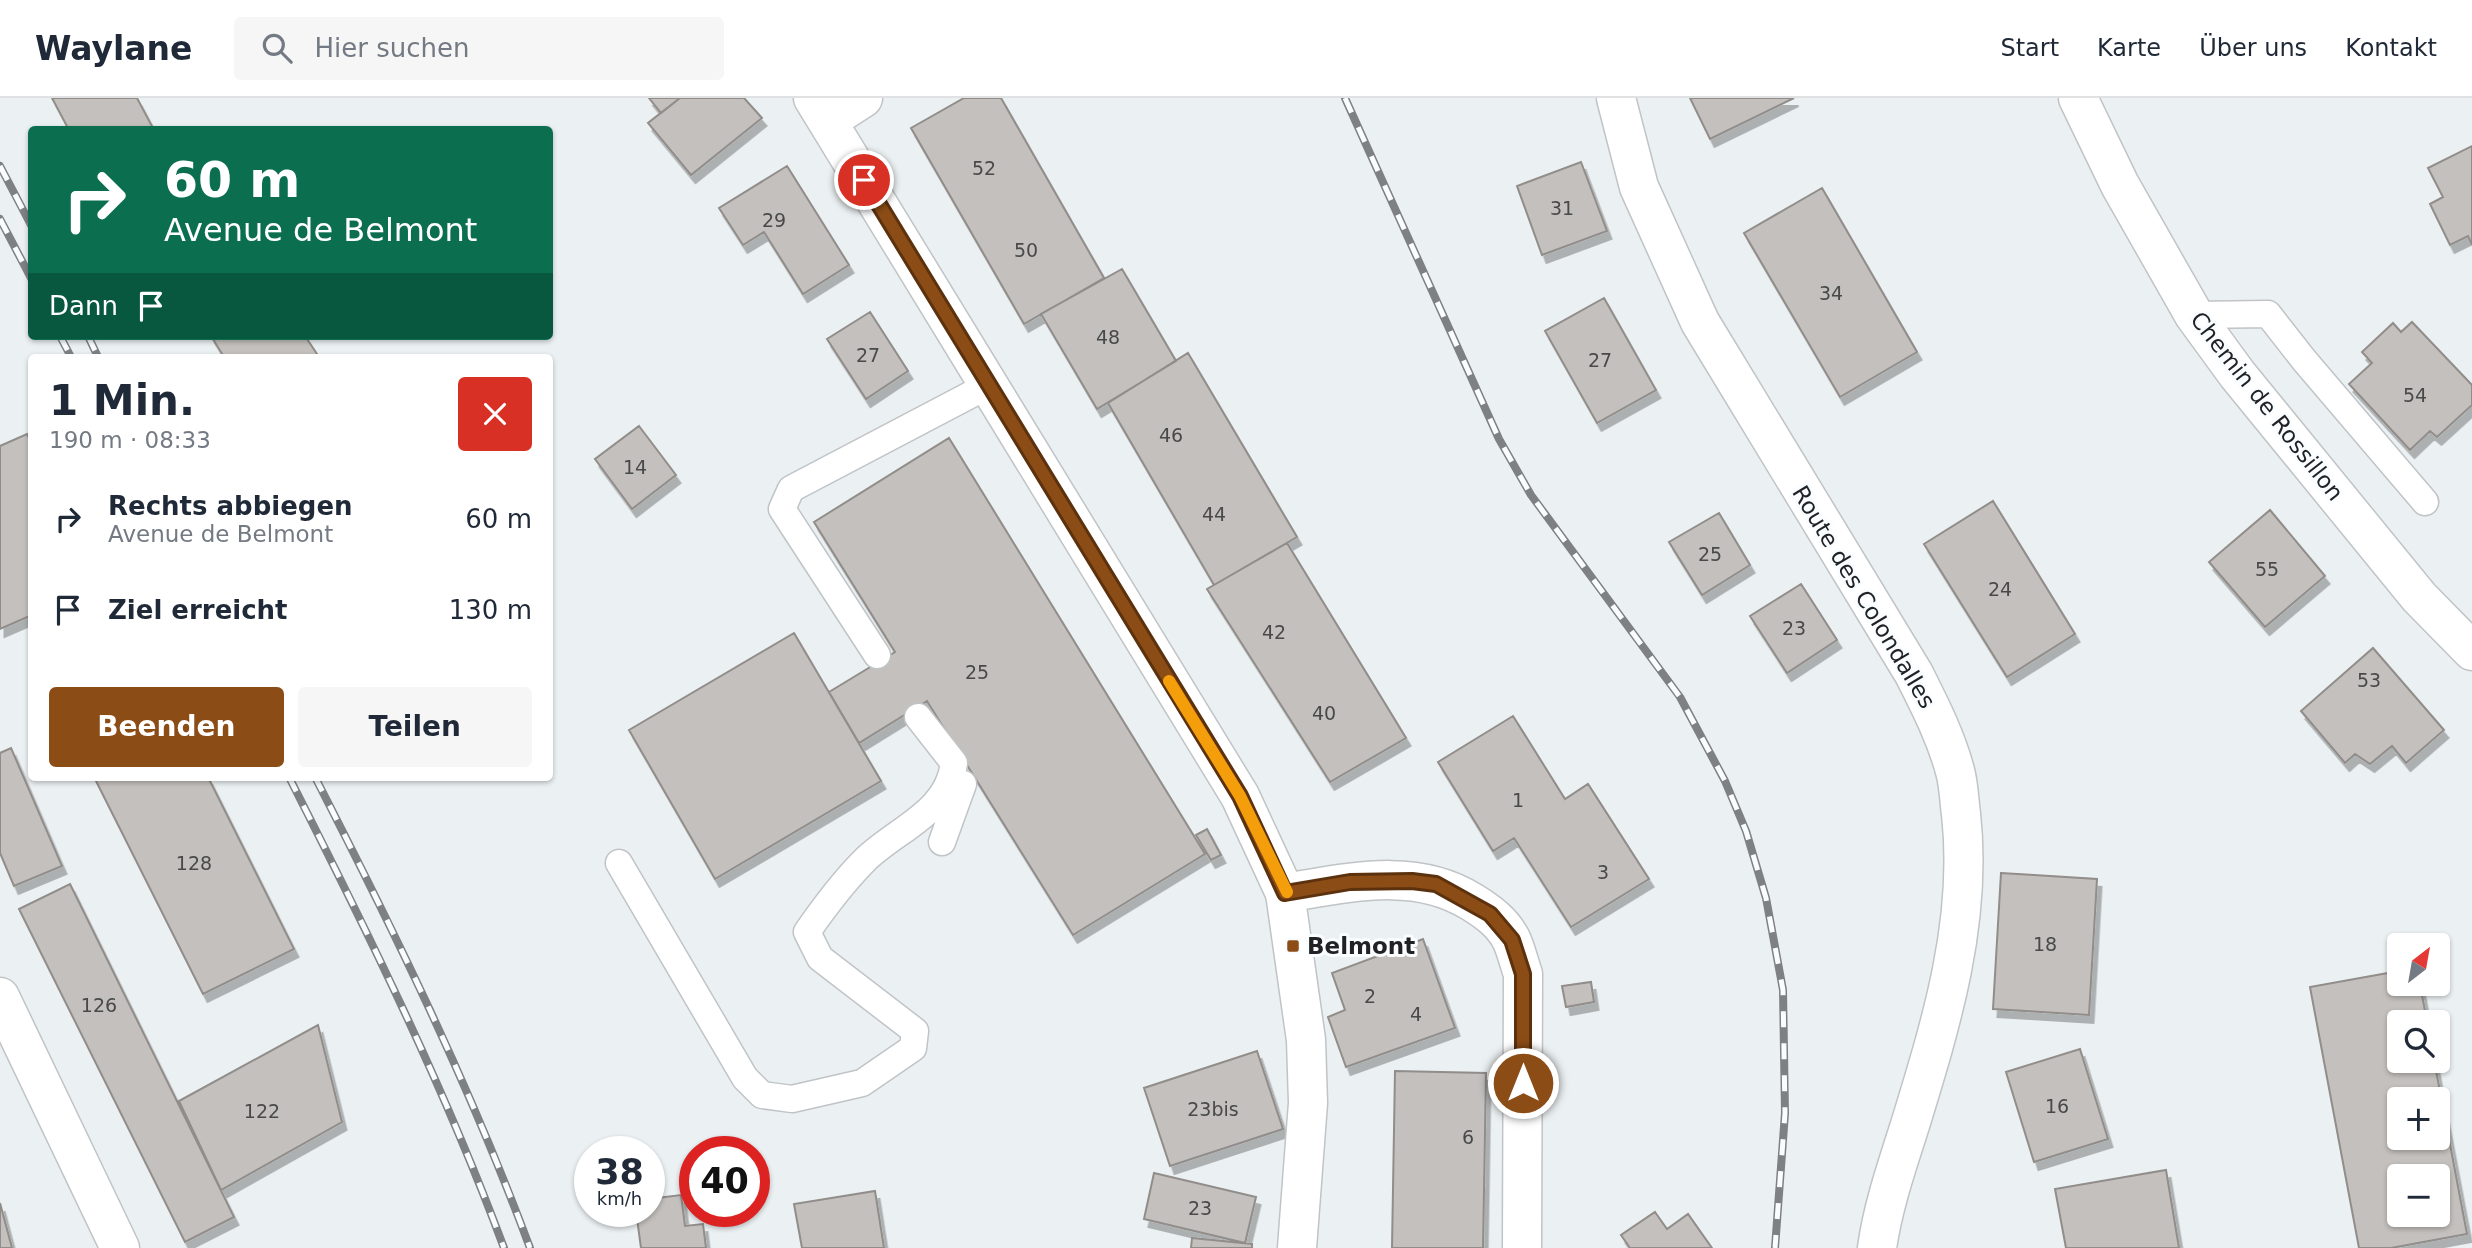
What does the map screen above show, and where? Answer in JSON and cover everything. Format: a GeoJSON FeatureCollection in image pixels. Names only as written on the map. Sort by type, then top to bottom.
{"type":"FeatureCollection","features":[{"type":"Feature","properties":{"kind":"street"},"geometry":{"type":"LineString","coordinates":[[863,98],[821,109],[1240,796],[1285,893],[1306,1040],[1308,1103],[1297,1248]]}},
{"type":"Feature","properties":{"kind":"street","name":"Route des Colondalles"},"geometry":{"type":"LineString","coordinates":[[1616,98],[1639,187],[1700,322],[1913,674],[1937,720],[1956,773],[1963,835],[1964,902],[1956,952],[1938,1029],[1895,1171],[1877,1248]]}},
{"type":"Feature","properties":{"kind":"street","name":"Chemin de Rossillon"},"geometry":{"type":"LineString","coordinates":[[2078,98],[2120,185],[2194,315],[2237,374],[2419,597],[2472,651]]}},
{"type":"Feature","properties":{"kind":"street"},"geometry":{"type":"LineString","coordinates":[[1285,893],[1376,881],[1436,884],[1490,914],[1512,940],[1523,974],[1522,1248]]}},
{"type":"Feature","properties":{"kind":"street"},"geometry":{"type":"LineString","coordinates":[[0,997],[120,1248]]}},
{"type":"Feature","properties":{"kind":"lane"},"geometry":{"type":"LineString","coordinates":[[2194,315],[2268,314],[2425,502]]}},
{"type":"Feature","properties":{"kind":"lane"},"geometry":{"type":"LineString","coordinates":[[877,655],[782,509],[791,489],[989,385]]}},
{"type":"Feature","properties":{"kind":"lane"},"geometry":{"type":"LineString","coordinates":[[918,717],[964,778],[942,842]]}},
{"type":"Feature","properties":{"kind":"lane"},"geometry":{"type":"LineString","coordinates":[[619,863],[745,1078],[762,1095],[792,1099],[862,1083],[913,1048],[915,1031],[820,958],[807,932],[837,889],[868,857],[939,802],[952,782],[954,763]]}},
{"type":"Feature","properties":{"kind":"building"},"geometry":{"type":"Polygon","coordinates":[[[52,98],[137,98],[152,126],[67,126],[52,98]]]}},
{"type":"Feature","properties":{"kind":"building"},"geometry":{"type":"Polygon","coordinates":[[[649,98],[680,98],[661,113],[649,98]]]}},
{"type":"Feature","properties":{"kind":"building"},"geometry":{"type":"Polygon","coordinates":[[[680,98],[744,98],[762,118],[691,175],[648,123],[680,98]]]}},
{"type":"Feature","properties":{"kind":"building"},"geometry":{"type":"Polygon","coordinates":[[[964,98],[1001,98],[1104,278],[1024,324],[911,128],[964,98]]]}},
{"type":"Feature","properties":{"kind":"building"},"geometry":{"type":"Polygon","coordinates":[[[1690,98],[1794,98],[1710,139],[1690,98]]]}},
{"type":"Feature","properties":{"kind":"building"},"geometry":{"type":"Polygon","coordinates":[[[2472,146],[2472,245],[2468,236],[2450,245],[2430,204],[2443,197],[2428,168],[2472,146]]]}},
{"type":"Feature","properties":{"kind":"building"},"geometry":{"type":"Polygon","coordinates":[[[1581,162],[1607,231],[1542,255],[1517,186],[1581,162]]]}},
{"type":"Feature","properties":{"kind":"building"},"geometry":{"type":"Polygon","coordinates":[[[787,166],[849,265],[803,294],[764,232],[743,245],[719,208],[787,166]]]}},
{"type":"Feature","properties":{"kind":"building"},"geometry":{"type":"Polygon","coordinates":[[[1822,188],[1917,352],[1840,397],[1744,233],[1822,188]]]}},
{"type":"Feature","properties":{"kind":"building"},"geometry":{"type":"Polygon","coordinates":[[[1122,269],[1176,361],[1097,409],[1041,314],[1122,269]]]}},
{"type":"Feature","properties":{"kind":"building"},"geometry":{"type":"Polygon","coordinates":[[[1604,298],[1656,390],[1597,423],[1545,331],[1604,298]]]}},
{"type":"Feature","properties":{"kind":"building"},"geometry":{"type":"Polygon","coordinates":[[[870,312],[908,371],[866,399],[827,339],[870,312]]]}},
{"type":"Feature","properties":{"kind":"building"},"geometry":{"type":"Polygon","coordinates":[[[2412,322],[2472,385],[2472,405],[2437,437],[2430,431],[2410,450],[2349,384],[2372,363],[2362,352],[2393,323],[2401,332],[2412,322]]]}},
{"type":"Feature","properties":{"kind":"building"},"geometry":{"type":"Polygon","coordinates":[[[213,340],[308,340],[317,354],[222,354],[213,340]]]}},
{"type":"Feature","properties":{"kind":"building"},"geometry":{"type":"Polygon","coordinates":[[[1188,353],[1297,537],[1214,585],[1108,403],[1188,353]]]}},
{"type":"Feature","properties":{"kind":"building"},"geometry":{"type":"Polygon","coordinates":[[[639,426],[676,475],[632,509],[595,459],[639,426]]]}},
{"type":"Feature","properties":{"kind":"building"},"geometry":{"type":"Polygon","coordinates":[[[28,436],[28,617],[0,629],[0,446],[28,436]]]}},
{"type":"Feature","properties":{"kind":"building"},"geometry":{"type":"Polygon","coordinates":[[[949,438],[1205,854],[1073,935],[927,701],[859,743],[829,692],[895,652],[814,522],[949,438]]]}},
{"type":"Feature","properties":{"kind":"building"},"geometry":{"type":"Polygon","coordinates":[[[1993,501],[2075,634],[2007,677],[1924,544],[1993,501]]]}},
{"type":"Feature","properties":{"kind":"building"},"geometry":{"type":"Polygon","coordinates":[[[2270,510],[2325,576],[2265,627],[2209,562],[2270,510]]]}},
{"type":"Feature","properties":{"kind":"building"},"geometry":{"type":"Polygon","coordinates":[[[1719,513],[1750,565],[1702,595],[1669,542],[1719,513]]]}},
{"type":"Feature","properties":{"kind":"building"},"geometry":{"type":"Polygon","coordinates":[[[1287,543],[1406,738],[1330,782],[1207,589],[1287,543]]]}},
{"type":"Feature","properties":{"kind":"building"},"geometry":{"type":"Polygon","coordinates":[[[1801,584],[1837,640],[1787,673],[1750,616],[1801,584]]]}},
{"type":"Feature","properties":{"kind":"building"},"geometry":{"type":"Polygon","coordinates":[[[794,633],[881,781],[715,879],[629,730],[794,633]]]}},
{"type":"Feature","properties":{"kind":"building"},"geometry":{"type":"Polygon","coordinates":[[[2373,648],[2444,730],[2406,763],[2392,746],[2370,764],[2355,754],[2345,763],[2301,711],[2373,648]]]}},
{"type":"Feature","properties":{"kind":"building"},"geometry":{"type":"Polygon","coordinates":[[[1513,716],[1565,799],[1588,784],[1649,879],[1571,927],[1514,838],[1493,851],[1438,762],[1513,716]]]}},
{"type":"Feature","properties":{"kind":"building"},"geometry":{"type":"Polygon","coordinates":[[[11,748],[62,866],[14,886],[0,853],[0,753],[11,748]]]}},
{"type":"Feature","properties":{"kind":"building"},"geometry":{"type":"Polygon","coordinates":[[[96,781],[210,781],[294,949],[203,994],[96,781]]]}},
{"type":"Feature","properties":{"kind":"building"},"geometry":{"type":"Polygon","coordinates":[[[1207,829],[1221,855],[1211,860],[1196,835],[1207,829]]]}},
{"type":"Feature","properties":{"kind":"building"},"geometry":{"type":"Polygon","coordinates":[[[2001,873],[2097,879],[2089,1015],[1993,1009],[2001,873]]]}},
{"type":"Feature","properties":{"kind":"building"},"geometry":{"type":"Polygon","coordinates":[[[70,884],[234,1217],[185,1242],[19,909],[70,884]]]}},
{"type":"Feature","properties":{"kind":"building"},"geometry":{"type":"Polygon","coordinates":[[[1423,939],[1455,1028],[1346,1067],[1328,1017],[1345,1010],[1332,973],[1423,939]]]}},
{"type":"Feature","properties":{"kind":"building"},"geometry":{"type":"Polygon","coordinates":[[[2387,973],[2387,996],[2422,996],[2425,1010],[2387,1010],[2387,1073],[2436,1073],[2439,1087],[2387,1087],[2387,1150],[2450,1150],[2450,1144],[2467,1234],[2391,1248],[2359,1248],[2310,987],[2387,973]]]}},
{"type":"Feature","properties":{"kind":"building"},"geometry":{"type":"Polygon","coordinates":[[[1591,982],[1594,1002],[1566,1007],[1562,986],[1591,982]]]}},
{"type":"Feature","properties":{"kind":"building"},"geometry":{"type":"Polygon","coordinates":[[[318,1025],[342,1122],[221,1190],[179,1101],[318,1025]]]}},
{"type":"Feature","properties":{"kind":"building"},"geometry":{"type":"Polygon","coordinates":[[[2080,1049],[2108,1139],[2034,1162],[2006,1072],[2080,1049]]]}},
{"type":"Feature","properties":{"kind":"building"},"geometry":{"type":"Polygon","coordinates":[[[1257,1051],[1283,1129],[1170,1166],[1144,1088],[1257,1051]]]}},
{"type":"Feature","properties":{"kind":"building"},"geometry":{"type":"Polygon","coordinates":[[[1395,1071],[1486,1073],[1483,1248],[1392,1248],[1395,1071]]]}},
{"type":"Feature","properties":{"kind":"building"},"geometry":{"type":"Polygon","coordinates":[[[2166,1170],[2179,1248],[2066,1248],[2055,1189],[2166,1170]]]}},
{"type":"Feature","properties":{"kind":"building"},"geometry":{"type":"Polygon","coordinates":[[[1154,1173],[1256,1197],[1245,1243],[1144,1219],[1154,1173]]]}},
{"type":"Feature","properties":{"kind":"building"},"geometry":{"type":"Polygon","coordinates":[[[875,1191],[884,1248],[802,1248],[794,1204],[875,1191]]]}},
{"type":"Feature","properties":{"kind":"building"},"geometry":{"type":"Polygon","coordinates":[[[679,1195],[679,1227],[703,1227],[706,1248],[641,1248],[638,1227],[665,1227],[665,1197],[679,1195]]]}},
{"type":"Feature","properties":{"kind":"building"},"geometry":{"type":"Polygon","coordinates":[[[0,1203],[12,1248],[0,1248],[0,1203]]]}},
{"type":"Feature","properties":{"kind":"building"},"geometry":{"type":"Polygon","coordinates":[[[1655,1212],[1667,1229],[1688,1214],[1712,1248],[1630,1248],[1621,1235],[1655,1212]]]}},
{"type":"Feature","properties":{"kind":"building"},"geometry":{"type":"Polygon","coordinates":[[[1192,1238],[1252,1244],[1252,1248],[1191,1248],[1192,1238]]]}},
{"type":"Feature","properties":{"kind":"railway"},"geometry":{"type":"LineString","coordinates":[[1345,98],[1499,439],[1531,495],[1680,697],[1725,781],[1746,831],[1766,898],[1783,990],[1785,1113],[1775,1248]]}},
{"type":"Feature","properties":{"kind":"railway"},"geometry":{"type":"LineString","coordinates":[[0,166],[28,219]]}},
{"type":"Feature","properties":{"kind":"railway"},"geometry":{"type":"LineString","coordinates":[[0,219],[28,272]]}},
{"type":"Feature","properties":{"kind":"railway"},"geometry":{"type":"LineString","coordinates":[[62,340],[69,354]]}},
{"type":"Feature","properties":{"kind":"railway"},"geometry":{"type":"LineString","coordinates":[[90,340],[97,354]]}},
{"type":"Feature","properties":{"kind":"railway"},"geometry":{"type":"LineString","coordinates":[[291,781],[430,1068],[504,1248]]}},
{"type":"Feature","properties":{"kind":"railway"},"geometry":{"type":"LineString","coordinates":[[317,781],[430,1010],[482,1128],[530,1248]]}},
{"type":"Feature","properties":{"kind":"slow traffic"},"geometry":{"type":"LineString","coordinates":[[1169,681],[1240,796],[1285,893],[1287,892]]}},
{"type":"Feature","properties":{"kind":"place","name":"Belmont"},"geometry":{"type":"Point","coordinates":[1293,946]}},
{"type":"Feature","properties":{"kind":"route"},"geometry":{"type":"LineString","coordinates":[[864,180],[1240,796],[1285,893],[1350,882],[1412,881],[1436,884],[1464,897],[1490,914],[1512,940],[1523,974],[1523,1083]]}}]}
